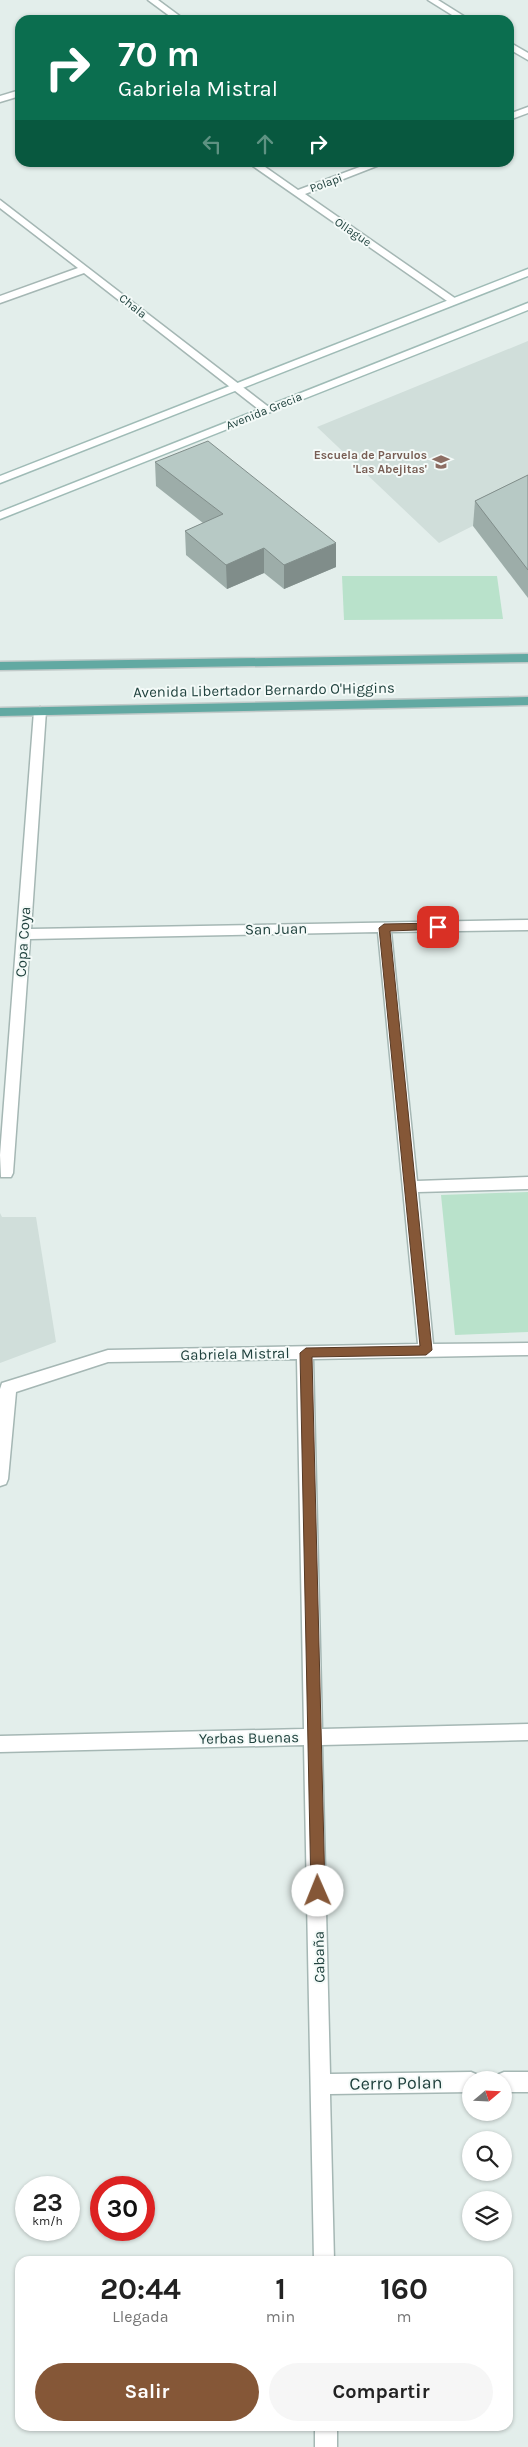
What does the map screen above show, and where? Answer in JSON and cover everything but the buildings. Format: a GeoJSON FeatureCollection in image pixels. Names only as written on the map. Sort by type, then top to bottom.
{"type":"FeatureCollection","features":[{"type":"Feature","properties":{"kind":"main road","name":"Avenida Libertador Bernardo O'Higgins"},"geometry":{"type":"LineString","coordinates":[[0,666],[528,658]]}},
{"type":"Feature","properties":{"kind":"main road","name":"Avenida Libertador Bernardo O'Higgins"},"geometry":{"type":"LineString","coordinates":[[0,712],[528,701]]}},
{"type":"Feature","properties":{"kind":"street"},"geometry":{"type":"LineString","coordinates":[[152,0],[174,15]]}},
{"type":"Feature","properties":{"kind":"street"},"geometry":{"type":"LineString","coordinates":[[432,0],[458,15]]}},
{"type":"Feature","properties":{"kind":"street"},"geometry":{"type":"LineString","coordinates":[[514,49],[528,57]]}},
{"type":"Feature","properties":{"kind":"street"},"geometry":{"type":"LineString","coordinates":[[0,99],[15,94]]}},
{"type":"Feature","properties":{"kind":"street"},"geometry":{"type":"LineString","coordinates":[[514,115],[528,110]]}},
{"type":"Feature","properties":{"kind":"street","name":"Ollague"},"geometry":{"type":"LineString","coordinates":[[258,167],[454,301]]}},
{"type":"Feature","properties":{"kind":"street","name":"Polapi"},"geometry":{"type":"LineString","coordinates":[[297,194],[370,167]]}},
{"type":"Feature","properties":{"kind":"street","name":"Chala"},"geometry":{"type":"LineString","coordinates":[[0,202],[266,410]]}},
{"type":"Feature","properties":{"kind":"street"},"geometry":{"type":"LineString","coordinates":[[0,300],[85,269]]}},
{"type":"Feature","properties":{"kind":"street"},"geometry":{"type":"LineString","coordinates":[[0,480],[528,272]]}},
{"type":"Feature","properties":{"kind":"street","name":"Avenida Grecia"},"geometry":{"type":"LineString","coordinates":[[0,516],[528,306]]}},
{"type":"Feature","properties":{"kind":"street","name":"Copa Coya"},"geometry":{"type":"LineString","coordinates":[[6,1173],[40,711]]}},
{"type":"Feature","properties":{"kind":"street","name":"San Juan"},"geometry":{"type":"LineString","coordinates":[[24,934],[528,925]]}},
{"type":"Feature","properties":{"kind":"street"},"geometry":{"type":"LineString","coordinates":[[384,928],[426,1350]]}},
{"type":"Feature","properties":{"kind":"street"},"geometry":{"type":"LineString","coordinates":[[411,1187],[528,1183]]}},
{"type":"Feature","properties":{"kind":"street","name":"Gabriela Mistral"},"geometry":{"type":"LineString","coordinates":[[0,1479],[8,1388],[108,1356],[528,1349]]}},
{"type":"Feature","properties":{"kind":"street","name":"Cabaña"},"geometry":{"type":"LineString","coordinates":[[306,1353],[324,2256]]}},
{"type":"Feature","properties":{"kind":"street","name":"Yerbas Buenas"},"geometry":{"type":"LineString","coordinates":[[0,1744],[528,1732]]}},
{"type":"Feature","properties":{"kind":"street","name":"Cerro Polan"},"geometry":{"type":"LineString","coordinates":[[321,2084],[462,2082]]}},
{"type":"Feature","properties":{"kind":"street"},"geometry":{"type":"LineString","coordinates":[[512,2082],[528,2082]]}},
{"type":"Feature","properties":{"kind":"street"},"geometry":{"type":"LineString","coordinates":[[326,2431],[326,2447]]}},
{"type":"Feature","properties":{"kind":"shaded area","name":"Escuela de Parvulos 'Las Abejitas'"},"geometry":{"type":"Polygon","coordinates":[[[528,341],[528,498],[439,543],[317,427],[528,341]]]}},
{"type":"Feature","properties":{"kind":"shaded area"},"geometry":{"type":"Polygon","coordinates":[[[0,1213],[2,1217],[36,1217],[56,1342],[0,1363],[0,1213]]]}},
{"type":"Feature","properties":{"kind":"green space"},"geometry":{"type":"Polygon","coordinates":[[[342,576],[497,576],[503,619],[344,620],[342,576]]]}},
{"type":"Feature","properties":{"kind":"green space"},"geometry":{"type":"Polygon","coordinates":[[[528,1192],[528,1332],[455,1335],[441,1195],[528,1192]]]}},
{"type":"Feature","properties":{"kind":"place","name":"Escuela de Parvulos 'Las Abejitas'"},"geometry":{"type":"Point","coordinates":[441,462]}},
{"type":"Feature","properties":{"kind":"route"},"geometry":{"type":"LineString","coordinates":[[318,1891],[306,1353],[426,1350],[384,928],[438,927]]}}]}
